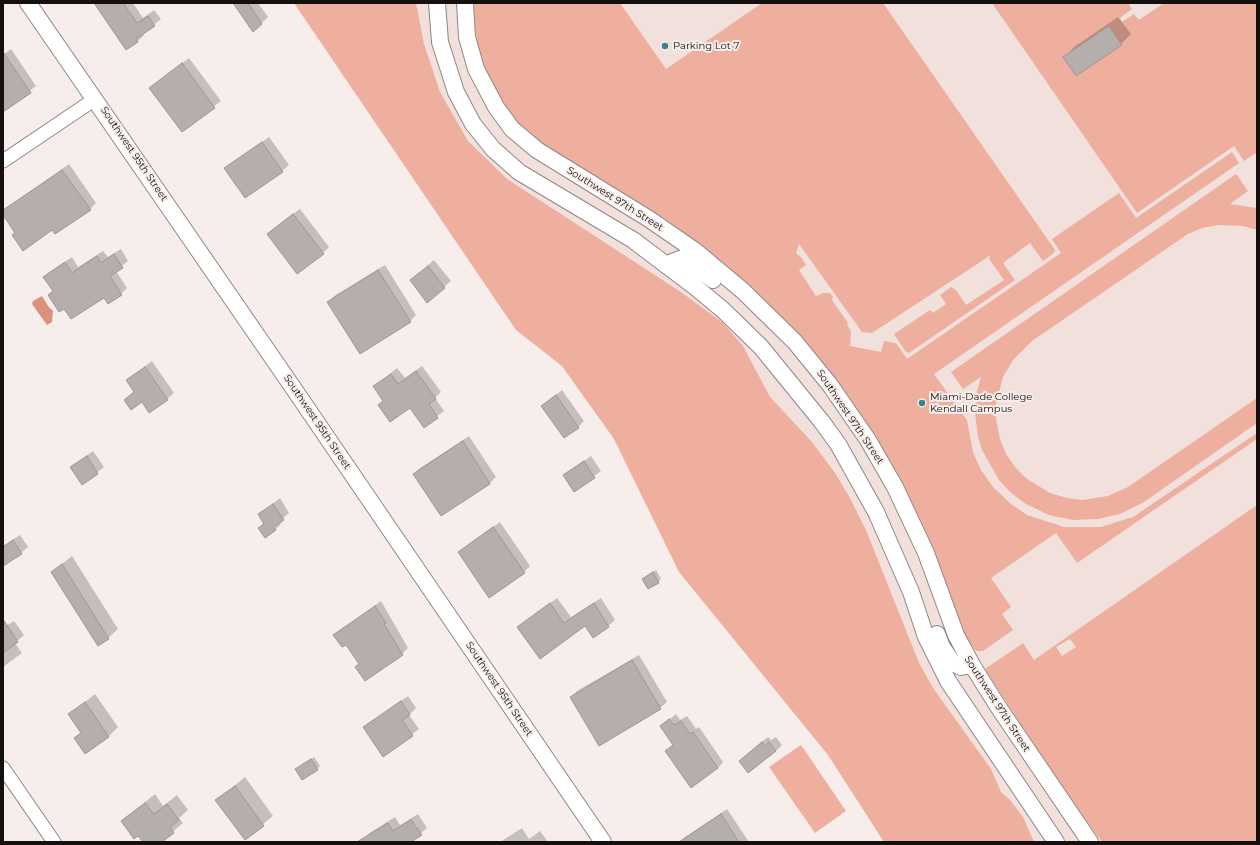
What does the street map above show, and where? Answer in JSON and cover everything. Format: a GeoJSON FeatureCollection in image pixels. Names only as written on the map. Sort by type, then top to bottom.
{"type":"FeatureCollection","features":[{"type":"Feature","properties":{"kind":"street","name":"Southwest 95th Street"},"geometry":{"type":"LineString","coordinates":[[28,3],[603,842]]}},
{"type":"Feature","properties":{"kind":"street"},"geometry":{"type":"LineString","coordinates":[[437,3],[440,42],[456,92],[473,124],[493,148],[519,172],[633,240],[667,264],[723,310],[774,360],[822,422],[838,444],[868,496],[911,592],[926,637],[948,681],[1056,842]]}},
{"type":"Feature","properties":{"kind":"street","name":"Southwest 97th Street"},"geometry":{"type":"LineString","coordinates":[[465,3],[467,37],[476,69],[496,107],[512,129],[536,150],[655,223],[694,250],[736,285],[795,342],[830,385],[868,440],[895,487],[915,528],[956,635],[972,665],[999,708],[1090,842]]}},
{"type":"Feature","properties":{"kind":"street"},"geometry":{"type":"LineString","coordinates":[[3,161],[95,99]]}},
{"type":"Feature","properties":{"kind":"street"},"geometry":{"type":"LineString","coordinates":[[667,264],[683,258],[716,283],[736,285]]}},
{"type":"Feature","properties":{"kind":"street"},"geometry":{"type":"LineString","coordinates":[[911,592],[929,615],[942,647],[953,663],[961,667],[972,665]]}},
{"type":"Feature","properties":{"kind":"street"},"geometry":{"type":"LineString","coordinates":[[3,768],[54,842]]}},
{"type":"Feature","properties":{"kind":"shaded area","name":"Miami-Dade College Kendall Campus"},"geometry":{"type":"Polygon","coordinates":[[[294,3],[1257,3],[1257,842],[884,842],[828,755],[679,572],[614,439],[562,366],[516,330],[294,3]]]}},
{"type":"Feature","properties":{"kind":"shaded area"},"geometry":{"type":"Polygon","coordinates":[[[294,3],[416,3],[424,44],[440,92],[468,141],[507,179],[681,292],[723,323],[743,346],[770,397],[812,442],[835,473],[850,498],[866,530],[919,663],[933,688],[991,769],[1001,792],[1010,800],[1023,817],[1034,842],[884,842],[828,755],[679,572],[614,439],[562,366],[516,330],[294,3]]]}},
{"type":"Feature","properties":{"kind":"shaded area"},"geometry":{"type":"Polygon","coordinates":[[[472,3],[620,3],[666,69],[762,3],[883,3],[1055,250],[1054,253],[1043,261],[1030,243],[1003,263],[1015,280],[909,353],[906,352],[894,334],[930,310],[933,313],[946,304],[940,295],[951,287],[956,290],[966,305],[1004,280],[989,259],[991,255],[872,333],[862,332],[799,244],[796,253],[802,258],[806,265],[799,270],[816,296],[823,293],[830,293],[833,297],[832,300],[848,323],[847,324],[851,332],[850,346],[881,352],[884,341],[896,343],[907,359],[1061,253],[1052,239],[1119,193],[1136,218],[1232,152],[1239,163],[934,374],[967,420],[973,452],[981,470],[993,487],[1011,504],[1027,515],[1064,527],[1101,527],[1133,517],[1257,433],[1257,439],[1077,563],[1056,533],[991,578],[1011,607],[1002,614],[1013,630],[983,651],[976,651],[965,637],[929,543],[906,493],[836,381],[795,331],[774,309],[699,243],[664,218],[545,146],[522,128],[508,112],[487,76],[478,50],[472,3]]]}},
{"type":"Feature","properties":{"kind":"shaded area"},"geometry":{"type":"Polygon","coordinates":[[[992,3],[1128,3],[1132,9],[1120,18],[1122,22],[1134,14],[1139,20],[1164,3],[1257,3],[1257,152],[1244,161],[1234,146],[1137,213],[992,3]]]}},
{"type":"Feature","properties":{"kind":"shaded area"},"geometry":{"type":"Polygon","coordinates":[[[1236,174],[1248,191],[1230,204],[1257,208],[1257,230],[1243,226],[1219,225],[1202,228],[1188,234],[1032,341],[1013,360],[1003,377],[996,404],[996,419],[1000,439],[1006,454],[1015,467],[1027,479],[1050,493],[1067,498],[1082,500],[1108,496],[1128,487],[1257,398],[1257,423],[1144,502],[1120,514],[1098,519],[1073,520],[1049,515],[1026,504],[1011,493],[999,480],[982,450],[978,437],[975,413],[977,391],[981,377],[963,389],[951,372],[1236,174]]]}},
{"type":"Feature","properties":{"kind":"shaded area"},"geometry":{"type":"Polygon","coordinates":[[[42,296],[53,311],[52,322],[47,325],[32,304],[33,301],[42,296]]]}},
{"type":"Feature","properties":{"kind":"shaded area"},"geometry":{"type":"Polygon","coordinates":[[[1257,505],[1257,842],[1102,842],[1058,782],[985,669],[1023,643],[1034,660],[1257,505]],[[1070,639],[1056,647],[1062,656],[1076,647],[1070,639]]]}},
{"type":"Feature","properties":{"kind":"shaded area"},"geometry":{"type":"Polygon","coordinates":[[[801,745],[846,811],[815,833],[769,767],[801,745]]]}},
{"type":"Feature","properties":{"kind":"building"},"geometry":{"type":"Polygon","coordinates":[[[94,3],[123,3],[137,23],[148,16],[155,26],[136,39],[138,42],[126,50],[94,3]]]}},
{"type":"Feature","properties":{"kind":"building"},"geometry":{"type":"Polygon","coordinates":[[[233,3],[248,3],[262,24],[253,32],[233,3]]]}},
{"type":"Feature","properties":{"kind":"building"},"geometry":{"type":"Polygon","coordinates":[[[1109,26],[1122,45],[1076,76],[1063,57],[1109,26]]]}},
{"type":"Feature","properties":{"kind":"building"},"geometry":{"type":"Polygon","coordinates":[[[3,52],[31,93],[3,112],[3,52]]]}},
{"type":"Feature","properties":{"kind":"building"},"geometry":{"type":"Polygon","coordinates":[[[182,63],[215,108],[182,132],[149,88],[182,63]]]}},
{"type":"Feature","properties":{"kind":"building"},"geometry":{"type":"Polygon","coordinates":[[[262,142],[283,172],[245,198],[224,168],[262,142]]]}},
{"type":"Feature","properties":{"kind":"building"},"geometry":{"type":"Polygon","coordinates":[[[62,170],[91,210],[55,234],[52,230],[23,251],[12,235],[15,233],[3,215],[3,210],[62,170]]]}},
{"type":"Feature","properties":{"kind":"building"},"geometry":{"type":"Polygon","coordinates":[[[293,214],[324,254],[297,274],[267,234],[293,214]]]}},
{"type":"Feature","properties":{"kind":"building"},"geometry":{"type":"Polygon","coordinates":[[[114,254],[123,268],[110,276],[122,295],[108,304],[104,298],[71,319],[64,309],[59,312],[48,295],[53,291],[43,277],[65,262],[72,273],[97,256],[101,263],[114,254]]]}},
{"type":"Feature","properties":{"kind":"building"},"geometry":{"type":"Polygon","coordinates":[[[428,266],[445,288],[427,303],[410,280],[428,266]]]}},
{"type":"Feature","properties":{"kind":"building"},"geometry":{"type":"Polygon","coordinates":[[[378,270],[411,322],[360,354],[327,302],[378,270]]]}},
{"type":"Feature","properties":{"kind":"building"},"geometry":{"type":"Polygon","coordinates":[[[145,367],[168,400],[149,413],[142,402],[131,410],[124,400],[134,392],[126,380],[145,367]]]}},
{"type":"Feature","properties":{"kind":"building"},"geometry":{"type":"Polygon","coordinates":[[[416,371],[436,399],[429,404],[438,418],[424,428],[410,408],[390,422],[378,405],[383,401],[373,386],[391,374],[398,384],[416,371]]]}},
{"type":"Feature","properties":{"kind":"building"},"geometry":{"type":"Polygon","coordinates":[[[556,395],[579,428],[564,438],[541,406],[556,395]]]}},
{"type":"Feature","properties":{"kind":"building"},"geometry":{"type":"Polygon","coordinates":[[[463,441],[490,484],[441,516],[413,474],[463,441]]]}},
{"type":"Feature","properties":{"kind":"building"},"geometry":{"type":"Polygon","coordinates":[[[87,456],[98,474],[82,485],[70,467],[87,456]]]}},
{"type":"Feature","properties":{"kind":"building"},"geometry":{"type":"Polygon","coordinates":[[[584,461],[595,478],[574,492],[563,475],[584,461]]]}},
{"type":"Feature","properties":{"kind":"building"},"geometry":{"type":"Polygon","coordinates":[[[273,504],[284,520],[273,527],[276,530],[265,538],[258,528],[264,524],[258,514],[273,504]]]}},
{"type":"Feature","properties":{"kind":"building"},"geometry":{"type":"Polygon","coordinates":[[[493,527],[525,573],[489,598],[458,552],[493,527]]]}},
{"type":"Feature","properties":{"kind":"building"},"geometry":{"type":"Polygon","coordinates":[[[13,540],[22,554],[3,566],[3,547],[13,540]]]}},
{"type":"Feature","properties":{"kind":"building"},"geometry":{"type":"Polygon","coordinates":[[[62,564],[109,639],[98,646],[51,572],[62,564]]]}},
{"type":"Feature","properties":{"kind":"building"},"geometry":{"type":"Polygon","coordinates":[[[653,572],[659,583],[648,589],[642,579],[653,572]]]}},
{"type":"Feature","properties":{"kind":"building"},"geometry":{"type":"Polygon","coordinates":[[[550,603],[564,623],[594,603],[609,627],[593,638],[585,626],[540,659],[517,627],[550,603]]]}},
{"type":"Feature","properties":{"kind":"building"},"geometry":{"type":"Polygon","coordinates":[[[375,606],[403,655],[365,681],[355,667],[359,664],[346,645],[342,647],[333,635],[375,606]]]}},
{"type":"Feature","properties":{"kind":"building"},"geometry":{"type":"Polygon","coordinates":[[[3,619],[18,642],[3,653],[3,619]]]}},
{"type":"Feature","properties":{"kind":"building"},"geometry":{"type":"Polygon","coordinates":[[[632,660],[661,709],[599,746],[570,697],[632,660]]]}},
{"type":"Feature","properties":{"kind":"building"},"geometry":{"type":"Polygon","coordinates":[[[401,701],[410,715],[402,720],[413,736],[383,757],[363,727],[401,701]]]}},
{"type":"Feature","properties":{"kind":"building"},"geometry":{"type":"Polygon","coordinates":[[[85,702],[109,737],[85,754],[74,738],[81,733],[68,714],[85,702]]]}},
{"type":"Feature","properties":{"kind":"building"},"geometry":{"type":"Polygon","coordinates":[[[669,719],[674,725],[681,721],[690,734],[693,732],[718,768],[691,788],[665,751],[673,745],[660,726],[669,719]]]}},
{"type":"Feature","properties":{"kind":"building"},"geometry":{"type":"Polygon","coordinates":[[[762,742],[765,746],[769,742],[776,751],[748,773],[739,761],[762,742]]]}},
{"type":"Feature","properties":{"kind":"building"},"geometry":{"type":"Polygon","coordinates":[[[311,759],[318,770],[302,780],[295,769],[311,759]]]}},
{"type":"Feature","properties":{"kind":"building"},"geometry":{"type":"Polygon","coordinates":[[[235,786],[264,826],[245,840],[215,800],[235,786]]]}},
{"type":"Feature","properties":{"kind":"building"},"geometry":{"type":"Polygon","coordinates":[[[145,803],[154,814],[167,804],[179,820],[170,827],[174,833],[162,842],[143,842],[138,836],[134,839],[121,821],[145,803]]]}},
{"type":"Feature","properties":{"kind":"building"},"geometry":{"type":"Polygon","coordinates":[[[721,814],[739,842],[679,842],[721,814]]]}},
{"type":"Feature","properties":{"kind":"building"},"geometry":{"type":"Polygon","coordinates":[[[411,820],[422,835],[411,842],[357,842],[388,823],[393,831],[411,820]]]}},
{"type":"Feature","properties":{"kind":"place","name":"Parking Lot 7"},"geometry":{"type":"Point","coordinates":[665,46]}},
{"type":"Feature","properties":{"kind":"place","name":"Miami-Dade College Kendall Campus"},"geometry":{"type":"Point","coordinates":[922,403]}}]}
